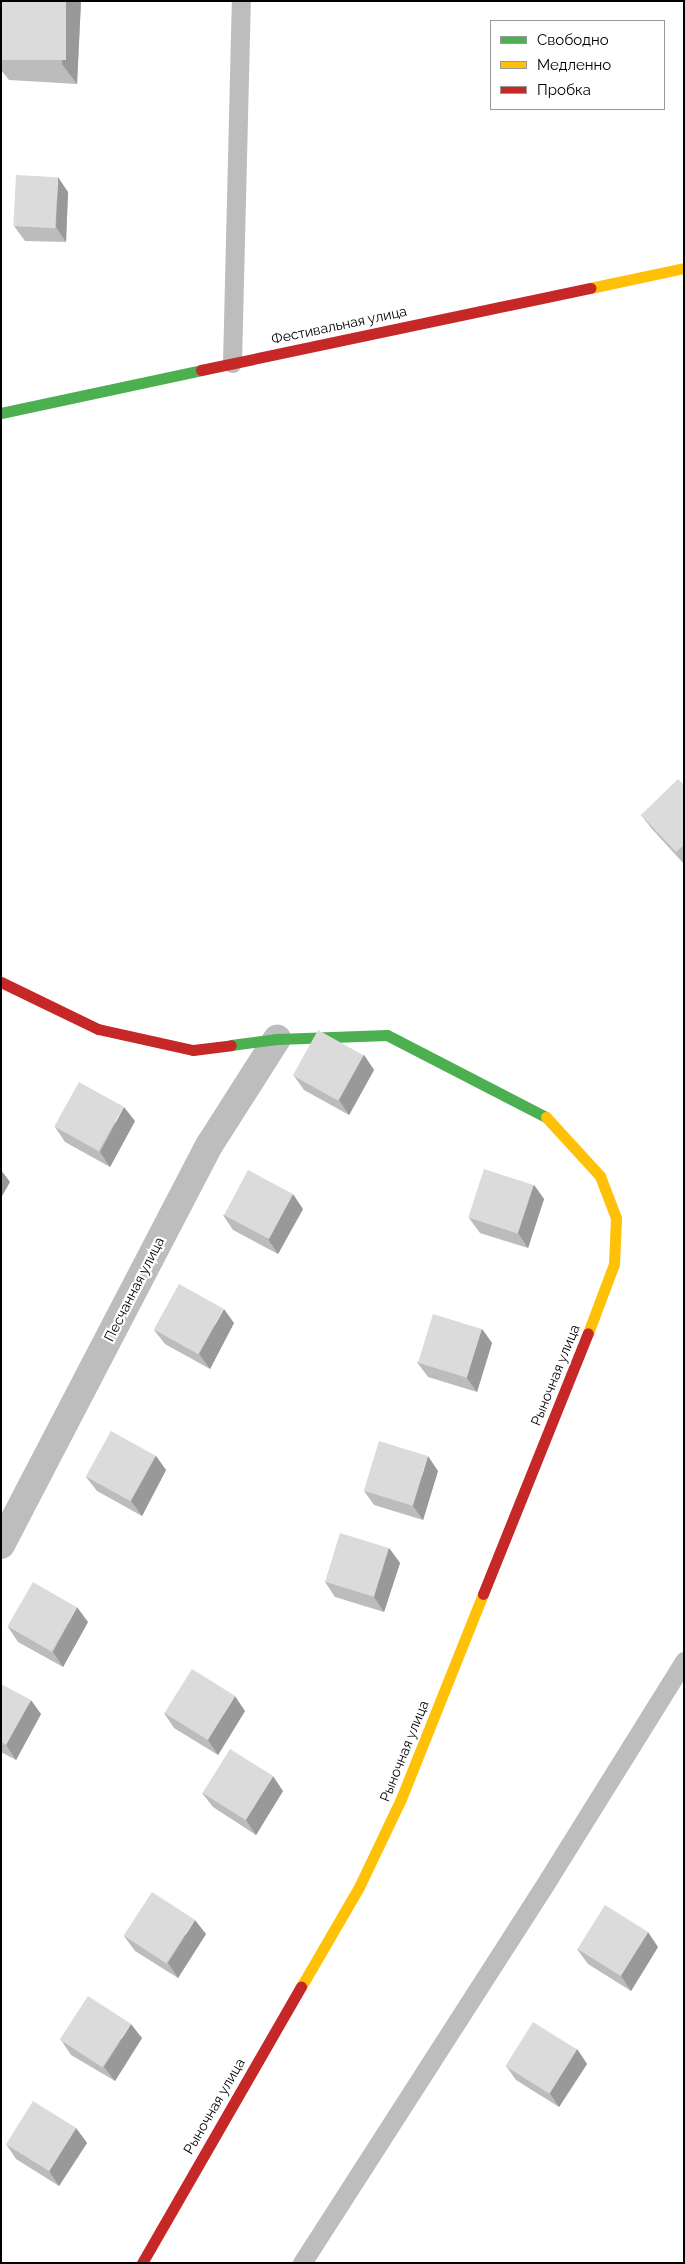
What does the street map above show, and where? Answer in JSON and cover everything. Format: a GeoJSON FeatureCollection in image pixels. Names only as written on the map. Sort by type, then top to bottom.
{"type":"FeatureCollection","features":[{"type":"Feature","properties":{"kind":"street","name":"Фестивальная улица"},"geometry":{"type":"LineString","coordinates":[[1,413],[684,268]]}},
{"type":"Feature","properties":{"kind":"street"},"geometry":{"type":"LineString","coordinates":[[1,982],[98,1029],[193,1050],[277,1039]]}},
{"type":"Feature","properties":{"kind":"street","name":"Рыночная улица"},"geometry":{"type":"LineString","coordinates":[[142,2263],[358,1887],[401,1799],[601,1301],[614,1264],[616,1218],[600,1176],[548,1118],[387,1036],[277,1039]]}},
{"type":"Feature","properties":{"kind":"street","name":"Песчанная улица"},"geometry":{"type":"LineString","coordinates":[[1,1545],[210,1144],[277,1039]]}},
{"type":"Feature","properties":{"kind":"lane"},"geometry":{"type":"LineString","coordinates":[[232,363],[241,1]]}},
{"type":"Feature","properties":{"kind":"lane"},"geometry":{"type":"LineString","coordinates":[[302,2263],[538,1895],[684,1661]]}},
{"type":"Feature","properties":{"kind":"building"},"geometry":{"type":"Polygon","coordinates":[[[1,1],[66,1],[66,60],[1,60],[1,1]]]}},
{"type":"Feature","properties":{"kind":"building"},"geometry":{"type":"Polygon","coordinates":[[[16,175],[58,177],[55,228],[13,226],[16,175]]]}},
{"type":"Feature","properties":{"kind":"building"},"geometry":{"type":"Polygon","coordinates":[[[678,779],[684,785],[684,845],[676,852],[641,815],[678,779]]]}},
{"type":"Feature","properties":{"kind":"building"},"geometry":{"type":"Polygon","coordinates":[[[318,1030],[363,1055],[338,1101],[293,1075],[318,1030]]]}},
{"type":"Feature","properties":{"kind":"building"},"geometry":{"type":"Polygon","coordinates":[[[79,1082],[124,1107],[99,1151],[54,1127],[79,1082]]]}},
{"type":"Feature","properties":{"kind":"building"},"geometry":{"type":"Polygon","coordinates":[[[484,1169],[533,1185],[518,1234],[468,1218],[484,1169]]]}},
{"type":"Feature","properties":{"kind":"building"},"geometry":{"type":"Polygon","coordinates":[[[248,1170],[293,1194],[269,1239],[224,1215],[248,1170]]]}},
{"type":"Feature","properties":{"kind":"building"},"geometry":{"type":"Polygon","coordinates":[[[179,1284],[224,1309],[198,1354],[154,1329],[179,1284]]]}},
{"type":"Feature","properties":{"kind":"building"},"geometry":{"type":"Polygon","coordinates":[[[433,1314],[482,1329],[467,1378],[418,1363],[433,1314]]]}},
{"type":"Feature","properties":{"kind":"building"},"geometry":{"type":"Polygon","coordinates":[[[111,1431],[156,1456],[130,1501],[86,1476],[111,1431]]]}},
{"type":"Feature","properties":{"kind":"building"},"geometry":{"type":"Polygon","coordinates":[[[379,1441],[428,1456],[413,1506],[364,1491],[379,1441]]]}},
{"type":"Feature","properties":{"kind":"building"},"geometry":{"type":"Polygon","coordinates":[[[340,1533],[389,1548],[374,1597],[325,1582],[340,1533]]]}},
{"type":"Feature","properties":{"kind":"building"},"geometry":{"type":"Polygon","coordinates":[[[33,1582],[77,1608],[52,1652],[8,1626],[33,1582]]]}},
{"type":"Feature","properties":{"kind":"building"},"geometry":{"type":"Polygon","coordinates":[[[192,1669],[235,1696],[208,1740],[164,1713],[192,1669]]]}},
{"type":"Feature","properties":{"kind":"building"},"geometry":{"type":"Polygon","coordinates":[[[1,1684],[31,1700],[6,1745],[1,1742],[1,1684]]]}},
{"type":"Feature","properties":{"kind":"building"},"geometry":{"type":"Polygon","coordinates":[[[230,1749],[273,1776],[246,1820],[202,1793],[230,1749]]]}},
{"type":"Feature","properties":{"kind":"building"},"geometry":{"type":"Polygon","coordinates":[[[152,1892],[195,1920],[166,1963],[124,1936],[152,1892]]]}},
{"type":"Feature","properties":{"kind":"building"},"geometry":{"type":"Polygon","coordinates":[[[605,1905],[648,1932],[621,1976],[577,1949],[605,1905]]]}},
{"type":"Feature","properties":{"kind":"building"},"geometry":{"type":"Polygon","coordinates":[[[88,1996],[131,2024],[102,2067],[60,2040],[88,1996]]]}},
{"type":"Feature","properties":{"kind":"building"},"geometry":{"type":"Polygon","coordinates":[[[533,2022],[577,2050],[550,2094],[505,2066],[533,2022]]]}},
{"type":"Feature","properties":{"kind":"building"},"geometry":{"type":"Polygon","coordinates":[[[33,2101],[76,2128],[49,2171],[6,2144],[33,2101]]]}},
{"type":"Feature","properties":{"kind":"traffic: fast"},"geometry":{"type":"LineString","coordinates":[[1,413],[201,370]]}},
{"type":"Feature","properties":{"kind":"traffic: fast"},"geometry":{"type":"LineString","coordinates":[[231,1045],[277,1039],[387,1035],[546,1117]]}},
{"type":"Feature","properties":{"kind":"traffic: slow"},"geometry":{"type":"LineString","coordinates":[[590,288],[684,268]]}},
{"type":"Feature","properties":{"kind":"traffic: slow"},"geometry":{"type":"LineString","coordinates":[[546,1117],[600,1176],[616,1218],[614,1264],[588,1333]]}},
{"type":"Feature","properties":{"kind":"traffic: slow"},"geometry":{"type":"LineString","coordinates":[[301,1987],[359,1887],[401,1799],[483,1594]]}},
{"type":"Feature","properties":{"kind":"traffic: jam"},"geometry":{"type":"LineString","coordinates":[[201,370],[590,288]]}},
{"type":"Feature","properties":{"kind":"traffic: jam"},"geometry":{"type":"LineString","coordinates":[[1,982],[98,1029],[193,1050],[231,1045]]}},
{"type":"Feature","properties":{"kind":"traffic: jam"},"geometry":{"type":"LineString","coordinates":[[483,1594],[588,1333]]}},
{"type":"Feature","properties":{"kind":"traffic: jam"},"geometry":{"type":"LineString","coordinates":[[142,2263],[301,1987]]}}]}
